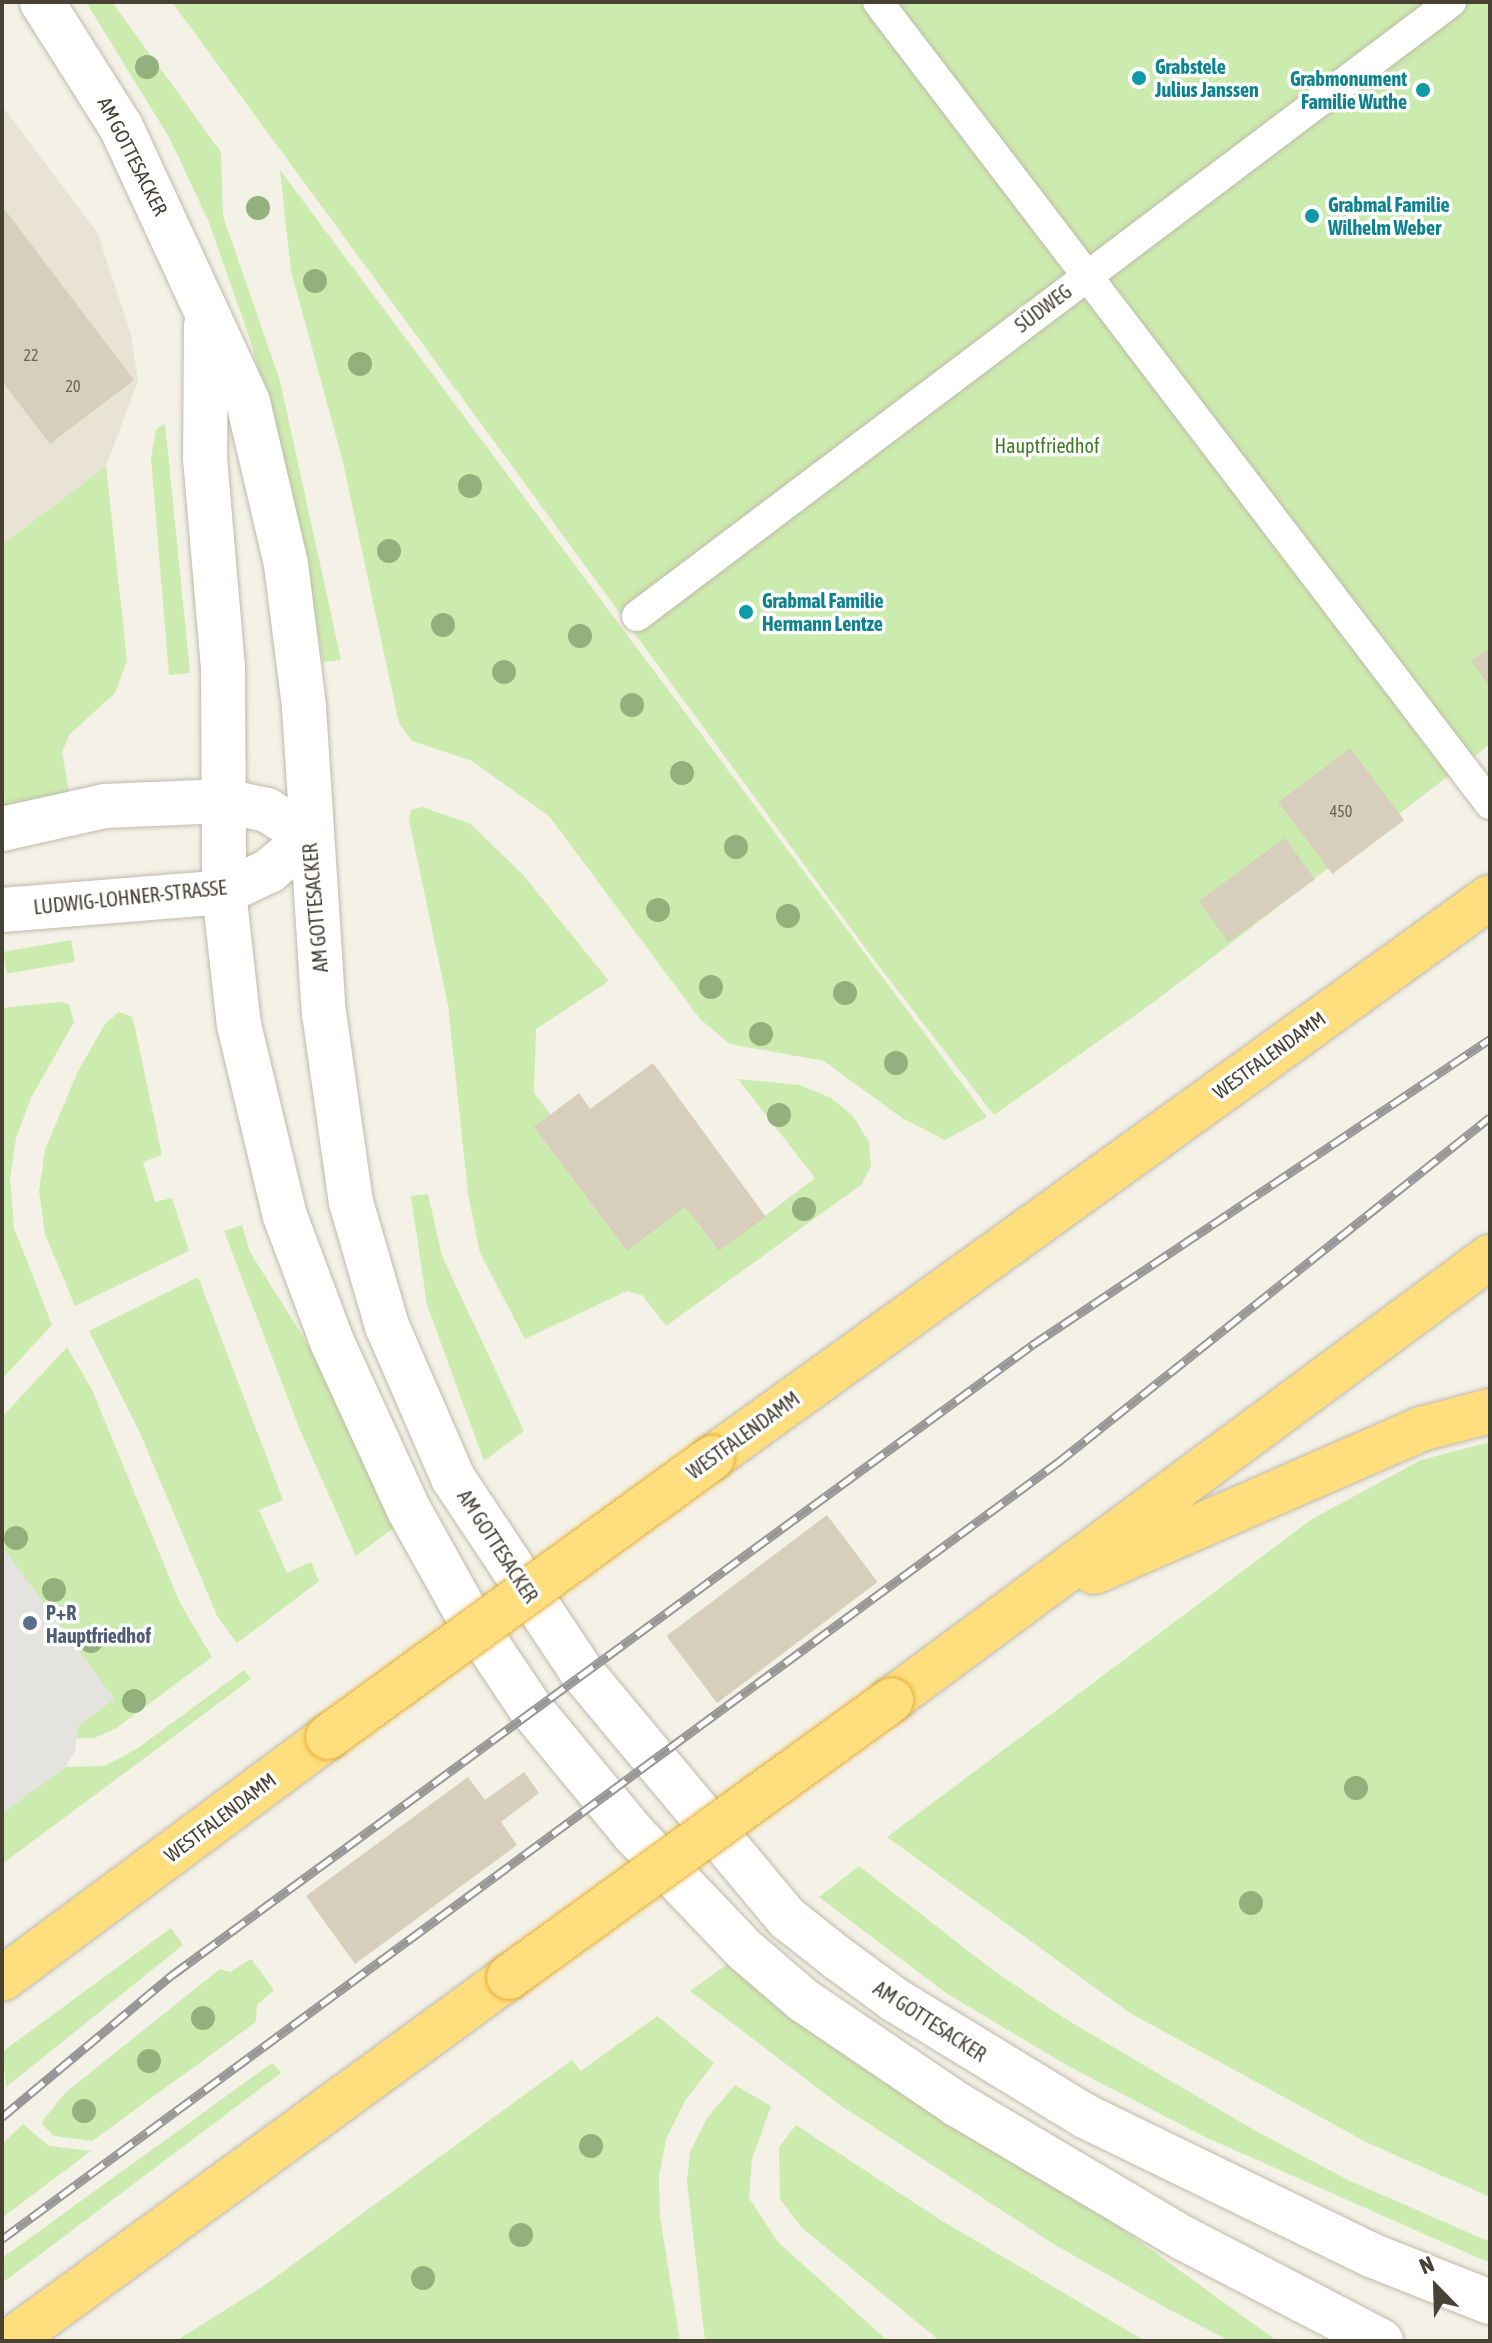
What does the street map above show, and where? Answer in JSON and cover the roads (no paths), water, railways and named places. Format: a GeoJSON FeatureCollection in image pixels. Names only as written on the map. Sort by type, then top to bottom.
{"type":"FeatureCollection","features":[{"type":"Feature","properties":{"kind":"highway","name":"WESTFALENDAMM"},"geometry":{"type":"LineString","coordinates":[[2,1979],[328,1737],[1490,897]]}},
{"type":"Feature","properties":{"kind":"highway"},"geometry":{"type":"LineString","coordinates":[[10,2341],[891,1700],[1490,1257]]}},
{"type":"Feature","properties":{"kind":"highway"},"geometry":{"type":"LineString","coordinates":[[1022,1603],[1421,1429],[1490,1411]]}},
{"type":"Feature","properties":{"kind":"street","name":"AM GOTTESACKER"},"geometry":{"type":"LineString","coordinates":[[42,2],[121,127],[206,320],[248,402],[286,564],[304,707],[309,837],[327,1042],[351,1202],[387,1326],[453,1478],[581,1671],[787,1918],[895,2000],[990,2061],[1190,2168],[1371,2255],[1490,2302]]}},
{"type":"Feature","properties":{"kind":"street","name":"AM GOTTESACKER"},"geometry":{"type":"LineString","coordinates":[[206,320],[205,458],[219,581],[225,801],[224,892],[233,989],[278,1189],[332,1342],[409,1510],[464,1609],[531,1709],[634,1834],[746,1951],[803,2000],[958,2105],[1185,2239],[1381,2341]]}},
{"type":"Feature","properties":{"kind":"street"},"geometry":{"type":"LineString","coordinates":[[2,829],[105,806],[225,801],[267,810],[309,837]]}},
{"type":"Feature","properties":{"kind":"street","name":"LUDWIG-LOHNER-STRASSE"},"geometry":{"type":"LineString","coordinates":[[2,910],[224,892],[269,871],[309,837]]}},
{"type":"Feature","properties":{"kind":"lane"},"geometry":{"type":"LineString","coordinates":[[878,2],[1490,804]]}},
{"type":"Feature","properties":{"kind":"lane","name":"SÜDWEG"},"geometry":{"type":"LineString","coordinates":[[637,616],[1451,2]]}},
{"type":"Feature","properties":{"kind":"railway"},"geometry":{"type":"LineString","coordinates":[[2,2117],[172,1975],[1032,1345],[1490,1039]]}},
{"type":"Feature","properties":{"kind":"railway"},"geometry":{"type":"LineString","coordinates":[[2,2239],[1057,1463],[1490,1117]]}},
{"type":"Feature","properties":{"kind":"place","name":"Grabstele Julius Janssen"},"geometry":{"type":"Point","coordinates":[1139,78]}},
{"type":"Feature","properties":{"kind":"place","name":"Grabmonument Familie Wuthe"},"geometry":{"type":"Point","coordinates":[1423,90]}},
{"type":"Feature","properties":{"kind":"place","name":"Grabmal Familie Wilhelm Weber"},"geometry":{"type":"Point","coordinates":[1312,216]}},
{"type":"Feature","properties":{"kind":"place","name":"Grabmal Familie Hermann Lentze"},"geometry":{"type":"Point","coordinates":[746,612]}},
{"type":"Feature","properties":{"kind":"place","name":"P+R Hauptfriedhof"},"geometry":{"type":"Point","coordinates":[30,1623]}},
{"type":"Feature","properties":{"kind":"park label","name":"Hauptfriedhof"},"geometry":{"type":"Point","coordinates":[1047,445]}}]}
